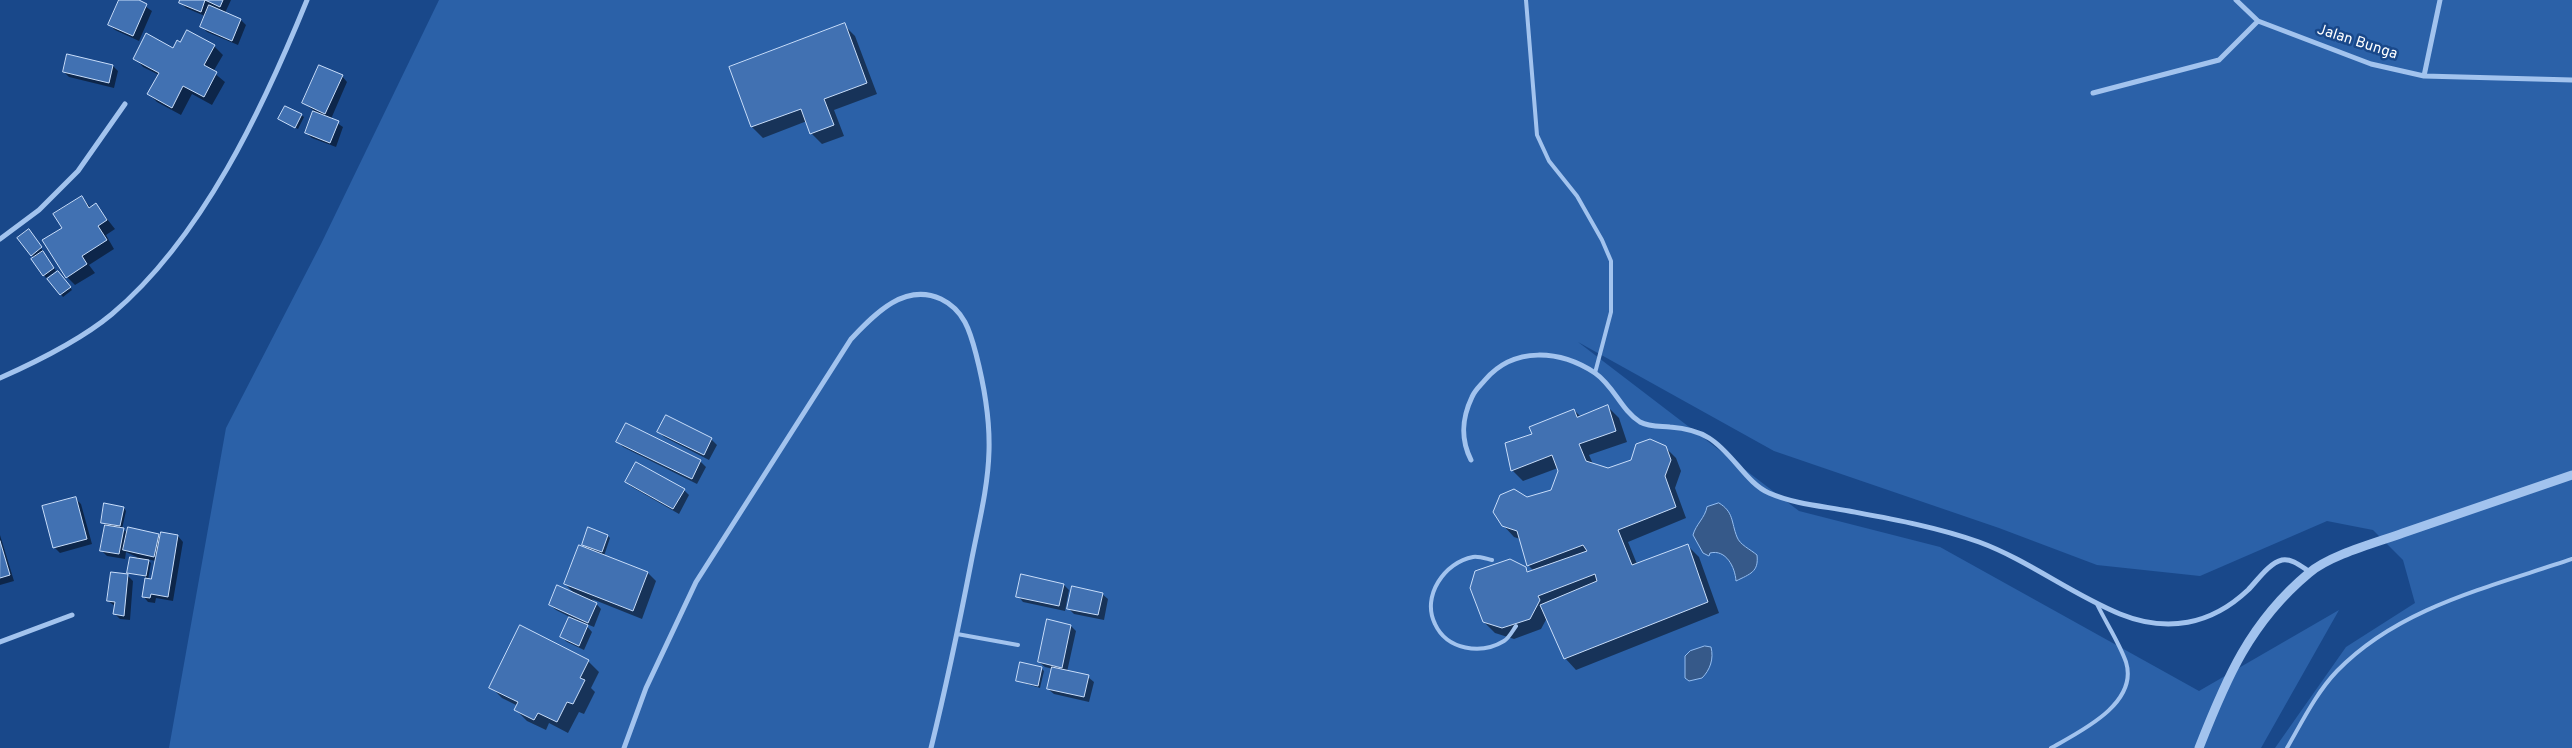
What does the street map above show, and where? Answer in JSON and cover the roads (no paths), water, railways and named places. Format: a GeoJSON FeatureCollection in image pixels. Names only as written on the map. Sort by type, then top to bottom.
{"type":"FeatureCollection","features":[{"type":"Feature","properties":{"kind":"street"},"geometry":{"type":"LineString","coordinates":[[0,378],[95,327],[152,275],[214,190],[284,56],[307,0]]}},
{"type":"Feature","properties":{"kind":"street","name":"Jalan Bunga"},"geometry":{"type":"LineString","coordinates":[[2236,0],[2258,21],[2371,64],[2424,76],[2572,80]]}},
{"type":"Feature","properties":{"kind":"street"},"geometry":{"type":"LineString","coordinates":[[2424,76],[2440,0]]}},
{"type":"Feature","properties":{"kind":"street"},"geometry":{"type":"LineString","coordinates":[[2093,93],[2219,60],[2258,21]]}},
{"type":"Feature","properties":{"kind":"street"},"geometry":{"type":"LineString","coordinates":[[0,239],[39,210],[78,171],[125,104]]}},
{"type":"Feature","properties":{"kind":"street"},"geometry":{"type":"LineString","coordinates":[[624,748],[646,688],[696,582],[851,338],[886,306],[902,297],[920,295],[938,298],[954,305],[964,319],[972,338],[986,398],[989,450],[987,474],[957,634],[931,748]]}},
{"type":"Feature","properties":{"kind":"street"},"geometry":{"type":"LineString","coordinates":[[1472,460],[1466,449],[1463,417],[1474,393],[1490,374],[1511,359],[1539,353],[1560,357],[1595,373],[1611,387],[1622,404],[1642,423],[1694,431],[1709,438],[1726,451],[1762,491],[1800,502],[1908,522],[1979,542],[2097,604],[2123,615],[2168,626],[2202,619],[2215,614],[2246,592],[2273,564],[2284,560],[2295,562],[2310,572]]}},
{"type":"Feature","properties":{"kind":"street"},"geometry":{"type":"LineString","coordinates":[[2199,748],[2229,673],[2248,640],[2269,611],[2310,572],[2349,552],[2572,475]]}},
{"type":"Feature","properties":{"kind":"street"},"geometry":{"type":"LineString","coordinates":[[0,642],[72,616]]}},
{"type":"Feature","properties":{"kind":"lane"},"geometry":{"type":"LineString","coordinates":[[1526,0],[1537,136],[1549,162],[1577,196],[1602,240],[1611,261],[1611,312],[1595,373]]}},
{"type":"Feature","properties":{"kind":"lane"},"geometry":{"type":"LineString","coordinates":[[1492,560],[1474,557],[1446,569],[1434,590],[1431,607],[1434,624],[1444,637],[1456,646],[1479,650],[1505,641],[1516,626]]}},
{"type":"Feature","properties":{"kind":"lane"},"geometry":{"type":"LineString","coordinates":[[2287,748],[2312,705],[2336,672],[2385,633],[2431,607],[2572,559]]}},
{"type":"Feature","properties":{"kind":"lane"},"geometry":{"type":"LineString","coordinates":[[2051,748],[2102,718],[2113,707],[2123,692],[2126,664],[2097,604]]}},
{"type":"Feature","properties":{"kind":"lane"},"geometry":{"type":"LineString","coordinates":[[957,634],[1018,645]]}}]}
